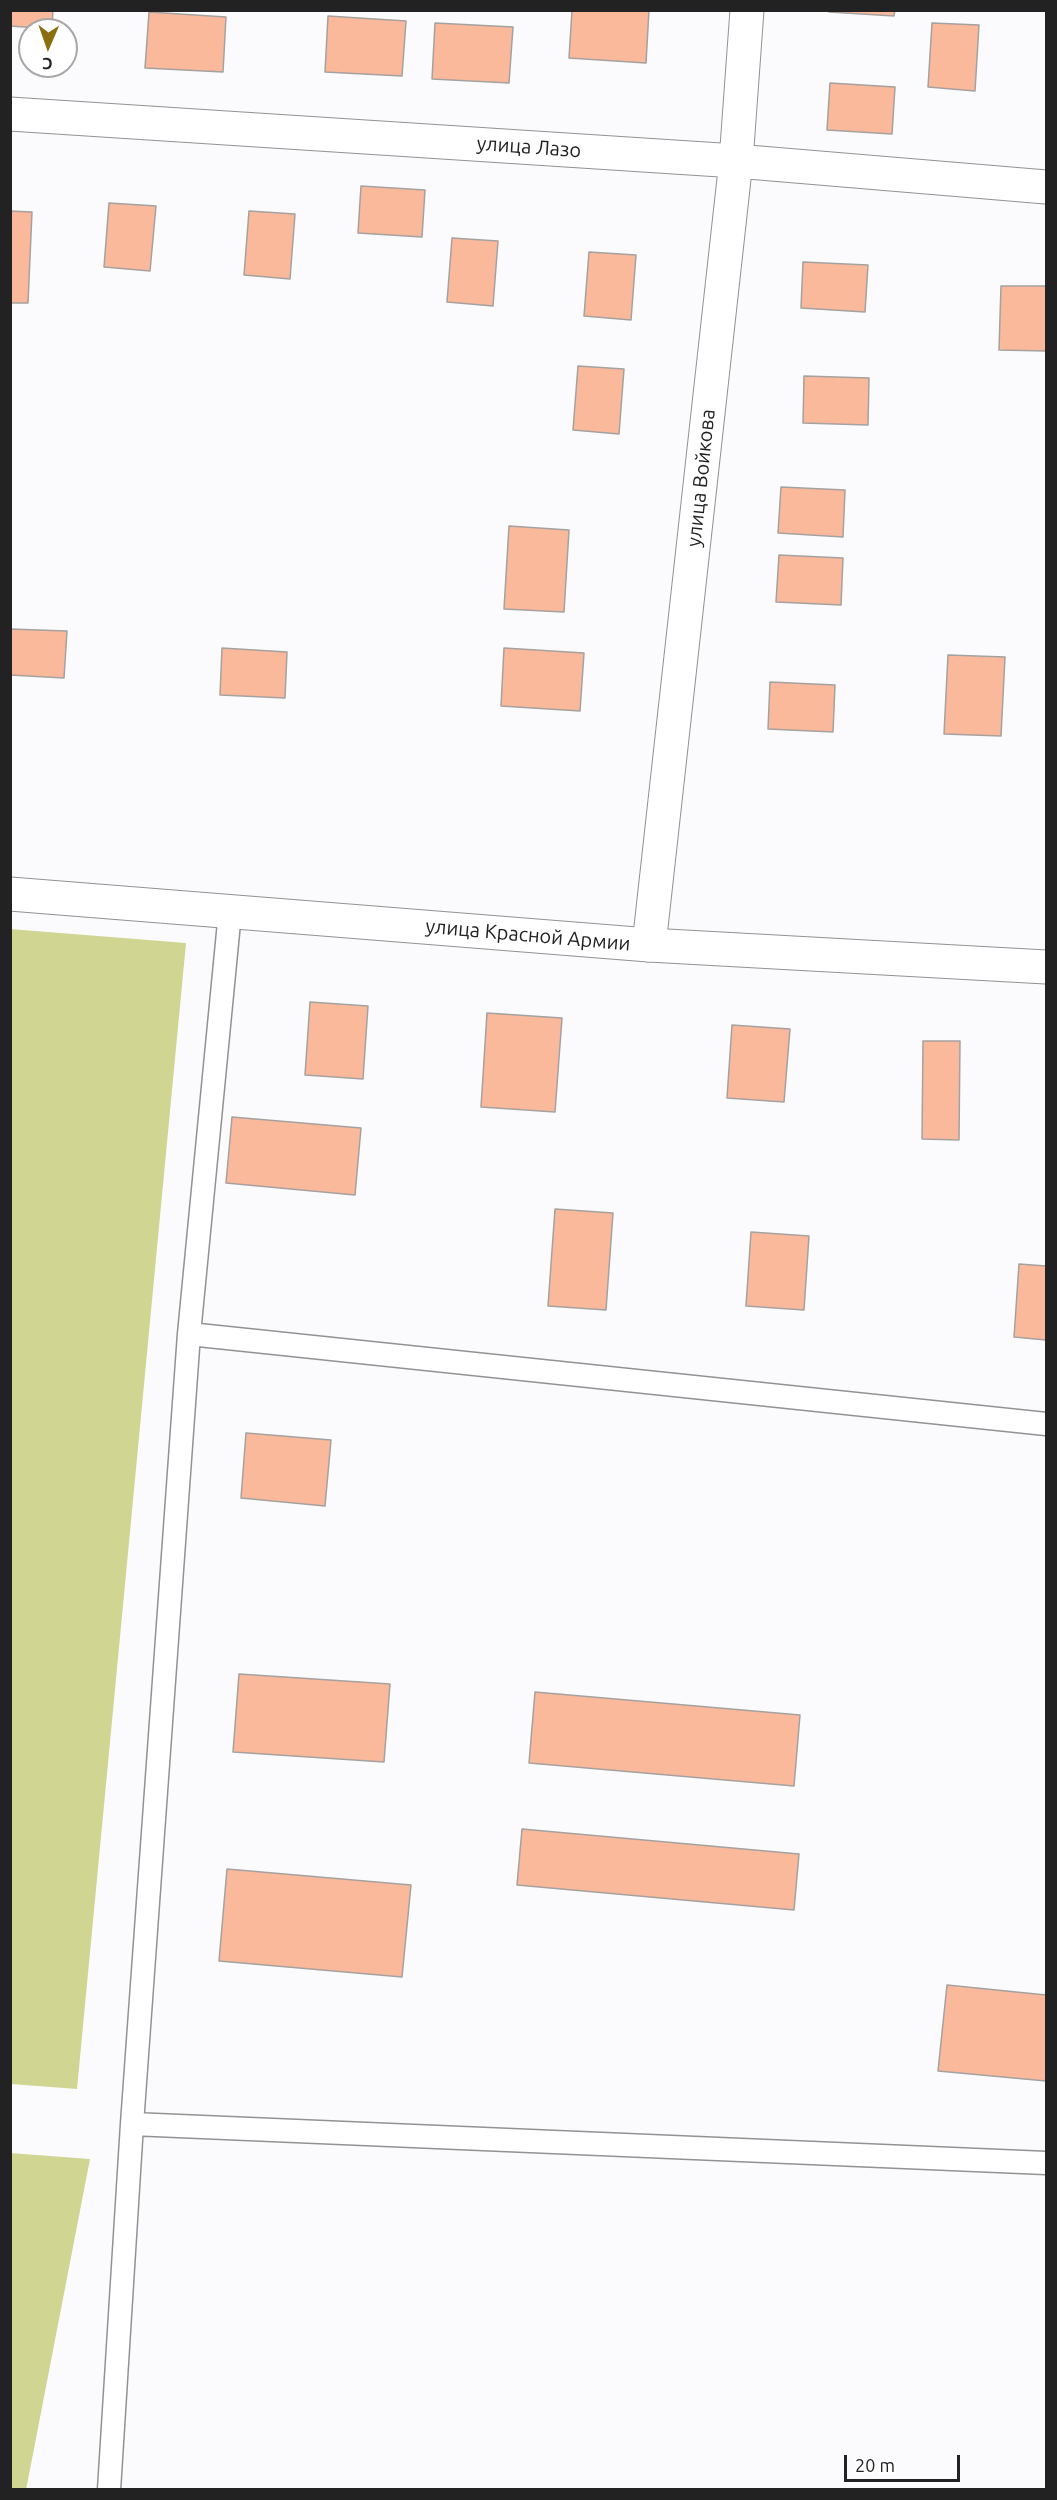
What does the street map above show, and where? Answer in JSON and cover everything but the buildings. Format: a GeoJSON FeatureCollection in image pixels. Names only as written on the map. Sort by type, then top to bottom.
{"type":"FeatureCollection","features":[{"type":"Feature","properties":{"kind":"street","name":"улица Войкова"},"geometry":{"type":"LineString","coordinates":[[649,945],[736,160],[747,10]]}},
{"type":"Feature","properties":{"kind":"street","name":"улица Лазо"},"geometry":{"type":"LineString","coordinates":[[10,114],[736,160],[1047,187]]}},
{"type":"Feature","properties":{"kind":"street","name":"улица Красной Армии"},"geometry":{"type":"LineString","coordinates":[[10,894],[649,945],[1047,966]]}},
{"type":"Feature","properties":{"kind":"lane"},"geometry":{"type":"LineString","coordinates":[[109,2490],[132,2124],[189,1334],[230,912]]}},
{"type":"Feature","properties":{"kind":"lane"},"geometry":{"type":"LineString","coordinates":[[189,1334],[1047,1424]]}},
{"type":"Feature","properties":{"kind":"lane"},"geometry":{"type":"LineString","coordinates":[[132,2124],[1047,2163]]}},
{"type":"Feature","properties":{"kind":"green space"},"geometry":{"type":"Polygon","coordinates":[[[10,929],[186,943],[77,2089],[11,2084],[10,929]]]}},
{"type":"Feature","properties":{"kind":"green space"},"geometry":{"type":"Polygon","coordinates":[[[10,2153],[90,2159],[26,2490],[10,2489],[10,2153]]]}}]}
